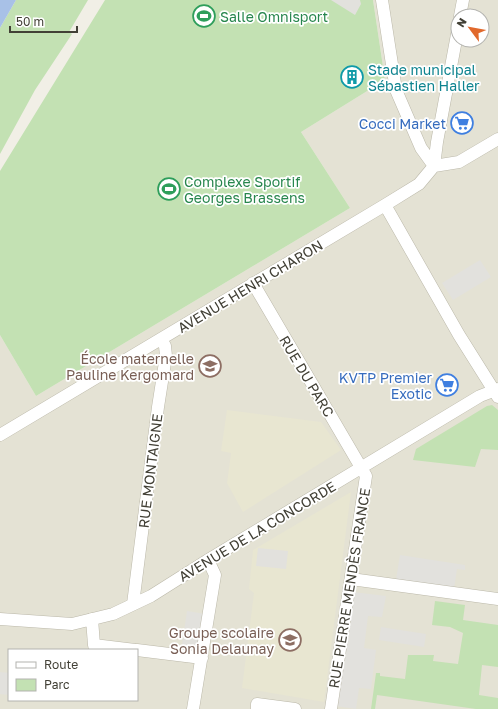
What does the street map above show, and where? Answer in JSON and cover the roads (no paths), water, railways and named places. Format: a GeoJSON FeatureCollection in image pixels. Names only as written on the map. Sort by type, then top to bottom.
{"type":"FeatureCollection","features":[{"type":"Feature","properties":{"kind":"street"},"geometry":{"type":"LineString","coordinates":[[382,0],[396,90],[421,148],[434,166]]}},
{"type":"Feature","properties":{"kind":"street"},"geometry":{"type":"LineString","coordinates":[[434,166],[454,48]]}},
{"type":"Feature","properties":{"kind":"street"},"geometry":{"type":"LineString","coordinates":[[434,166],[459,162],[498,139]]}},
{"type":"Feature","properties":{"kind":"street","name":"AVENUE HENRI CHARON"},"geometry":{"type":"LineString","coordinates":[[0,435],[419,184],[434,166]]}},
{"type":"Feature","properties":{"kind":"street"},"geometry":{"type":"LineString","coordinates":[[385,205],[460,335],[496,392]]}},
{"type":"Feature","properties":{"kind":"street","name":"RUE DU PARC"},"geometry":{"type":"LineString","coordinates":[[252,283],[362,468]]}},
{"type":"Feature","properties":{"kind":"street","name":"RUE MONTAIGNE"},"geometry":{"type":"LineString","coordinates":[[133,604],[158,407],[166,356],[166,346],[161,339]]}},
{"type":"Feature","properties":{"kind":"street","name":"AVENUE DE LA CONCORDE"},"geometry":{"type":"LineString","coordinates":[[0,619],[72,624],[113,614],[151,596],[480,396],[496,392]]}},
{"type":"Feature","properties":{"kind":"street","name":"RUE PIERRE MENDÈS FRANCE"},"geometry":{"type":"LineString","coordinates":[[331,709],[366,476],[362,468]]}},
{"type":"Feature","properties":{"kind":"street"},"geometry":{"type":"LineString","coordinates":[[193,709],[215,575],[208,560]]}},
{"type":"Feature","properties":{"kind":"street"},"geometry":{"type":"LineString","coordinates":[[351,579],[498,599]]}},
{"type":"Feature","properties":{"kind":"street"},"geometry":{"type":"LineString","coordinates":[[92,619],[94,645],[128,649]]}},
{"type":"Feature","properties":{"kind":"street"},"geometry":{"type":"LineString","coordinates":[[138,650],[202,658]]}},
{"type":"Feature","properties":{"kind":"street"},"geometry":{"type":"LineString","coordinates":[[257,706],[295,709]]}},
{"type":"Feature","properties":{"kind":"water"},"geometry":{"type":"Polygon","coordinates":[[[0,0],[16,0],[0,28],[0,0]]]}},
{"type":"Feature","properties":{"kind":"place","name":"Salle Omnisport"},"geometry":{"type":"Point","coordinates":[204,16]}},
{"type":"Feature","properties":{"kind":"place","name":"Stade municipal Sébastien Haller"},"geometry":{"type":"Point","coordinates":[352,77]}},
{"type":"Feature","properties":{"kind":"place","name":"Cocci Market"},"geometry":{"type":"Point","coordinates":[462,123]}},
{"type":"Feature","properties":{"kind":"place","name":"Complexe Sportif Georges Brassens"},"geometry":{"type":"Point","coordinates":[169,189]}},
{"type":"Feature","properties":{"kind":"place","name":"École maternelle Pauline Kergomard"},"geometry":{"type":"Point","coordinates":[210,366]}},
{"type":"Feature","properties":{"kind":"place","name":"KVTP Premier Exotic"},"geometry":{"type":"Point","coordinates":[447,385]}},
{"type":"Feature","properties":{"kind":"place","name":"Groupe scolaire Sonia Delaunay"},"geometry":{"type":"Point","coordinates":[290,640]}}]}
